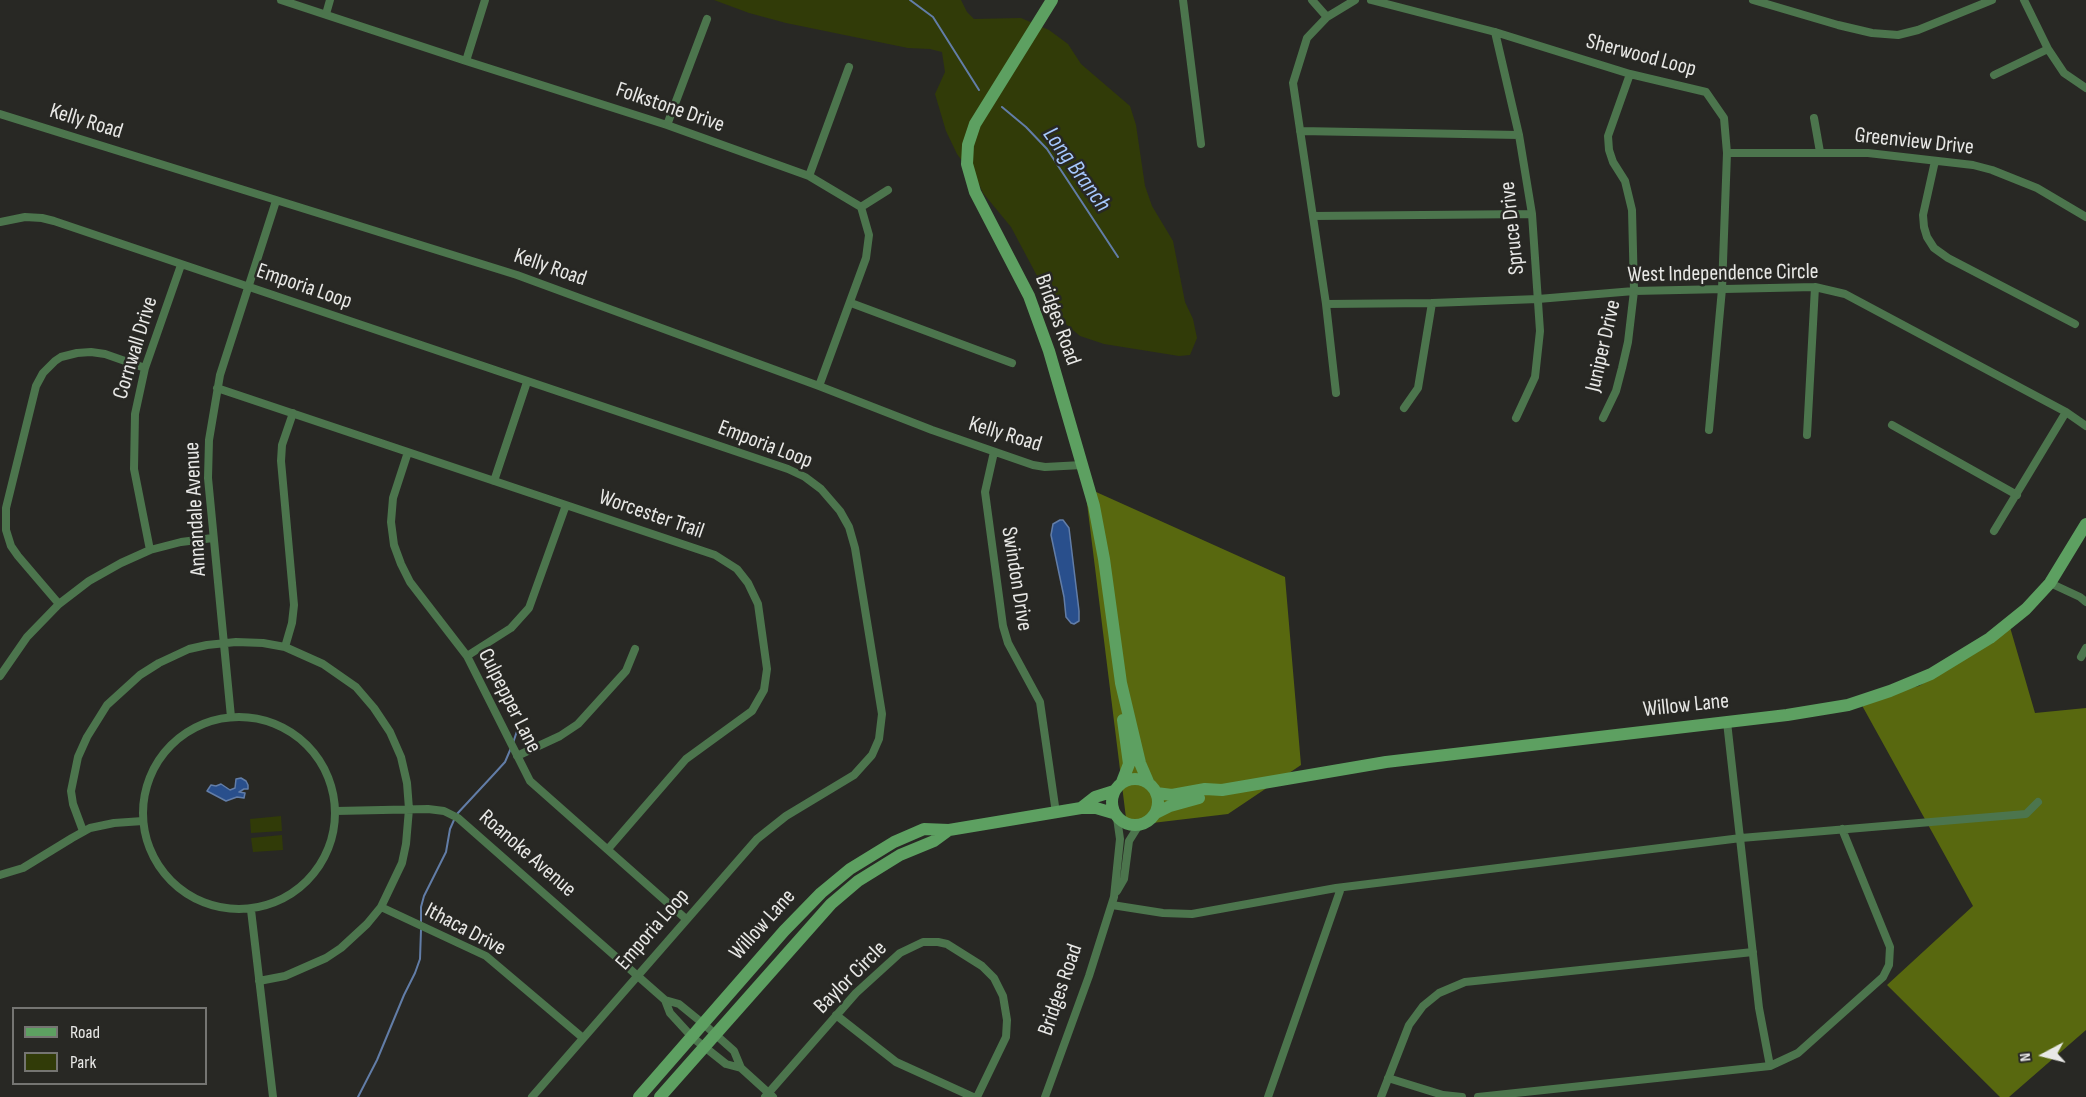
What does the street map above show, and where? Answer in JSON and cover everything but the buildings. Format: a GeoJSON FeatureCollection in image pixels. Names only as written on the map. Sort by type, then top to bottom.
{"type":"FeatureCollection","features":[{"type":"Feature","properties":{"kind":"street","name":"Folkstone Drive"},"geometry":{"type":"LineString","coordinates":[[281,0],[466,62],[667,125],[809,176],[861,207]]}},
{"type":"Feature","properties":{"kind":"street"},"geometry":{"type":"LineString","coordinates":[[326,14],[330,0]]}},
{"type":"Feature","properties":{"kind":"street"},"geometry":{"type":"LineString","coordinates":[[466,62],[485,0]]}},
{"type":"Feature","properties":{"kind":"street","name":"Bridges Road"},"geometry":{"type":"LineString","coordinates":[[1052,0],[975,124],[968,145],[967,164],[975,192],[1014,266],[1039,323],[1082,465],[1094,506],[1104,559],[1121,683],[1140,763],[1152,788]]}},
{"type":"Feature","properties":{"kind":"street"},"geometry":{"type":"LineString","coordinates":[[1183,0],[1201,144]]}},
{"type":"Feature","properties":{"kind":"street"},"geometry":{"type":"LineString","coordinates":[[1312,0],[1327,17]]}},
{"type":"Feature","properties":{"kind":"street"},"geometry":{"type":"LineString","coordinates":[[1336,393],[1326,304],[1293,83],[1307,38],[1327,17],[1355,0]]}},
{"type":"Feature","properties":{"kind":"street","name":"Sherwood Loop"},"geometry":{"type":"LineString","coordinates":[[1371,0],[1495,32],[1630,74],[1706,92],[1724,118],[1727,153],[1722,289],[1709,430]]}},
{"type":"Feature","properties":{"kind":"street"},"geometry":{"type":"LineString","coordinates":[[1753,0],[1838,25],[1872,33],[1898,35],[1918,30],[1992,0]]}},
{"type":"Feature","properties":{"kind":"street"},"geometry":{"type":"LineString","coordinates":[[2024,0],[2048,49],[2064,73],[2086,88]]}},
{"type":"Feature","properties":{"kind":"street"},"geometry":{"type":"LineString","coordinates":[[667,125],[707,19]]}},
{"type":"Feature","properties":{"kind":"street","name":"Spruce Drive"},"geometry":{"type":"LineString","coordinates":[[1495,32],[1519,135],[1532,214],[1540,331],[1535,377],[1516,418]]}},
{"type":"Feature","properties":{"kind":"street"},"geometry":{"type":"LineString","coordinates":[[1995,75],[2048,49]]}},
{"type":"Feature","properties":{"kind":"street"},"geometry":{"type":"LineString","coordinates":[[809,176],[849,67]]}},
{"type":"Feature","properties":{"kind":"street","name":"Juniper Drive"},"geometry":{"type":"LineString","coordinates":[[1603,418],[1616,392],[1622,368],[1628,342],[1634,291],[1632,210],[1625,181],[1613,162],[1609,150],[1608,136],[1630,74]]}},
{"type":"Feature","properties":{"kind":"street","name":"Kelly Road"},"geometry":{"type":"LineString","coordinates":[[0,114],[527,278],[994,452],[1045,467],[1082,465]]}},
{"type":"Feature","properties":{"kind":"street"},"geometry":{"type":"LineString","coordinates":[[1814,118],[1820,152]]}},
{"type":"Feature","properties":{"kind":"street"},"geometry":{"type":"LineString","coordinates":[[1300,130],[1519,135]]}},
{"type":"Feature","properties":{"kind":"street","name":"Greenview Drive"},"geometry":{"type":"LineString","coordinates":[[1727,153],[1868,153],[1973,165],[2037,188],[2086,217]]}},
{"type":"Feature","properties":{"kind":"street"},"geometry":{"type":"LineString","coordinates":[[1935,161],[1923,215],[1924,227],[1934,248],[1948,258],[2075,324]]}},
{"type":"Feature","properties":{"kind":"street"},"geometry":{"type":"LineString","coordinates":[[819,386],[866,258],[869,235],[861,207],[888,190]]}},
{"type":"Feature","properties":{"kind":"street","name":"Annandale Avenue"},"geometry":{"type":"LineString","coordinates":[[231,717],[213,538],[208,452],[217,388],[276,201]]}},
{"type":"Feature","properties":{"kind":"street"},"geometry":{"type":"LineString","coordinates":[[1313,216],[1532,214]]}},
{"type":"Feature","properties":{"kind":"street","name":"Emporia Loop"},"geometry":{"type":"LineString","coordinates":[[0,222],[25,217],[42,218],[799,474],[821,489],[845,520],[854,541],[882,714],[882,727],[869,759],[854,775],[786,816],[769,828],[751,846],[532,1097]]}},
{"type":"Feature","properties":{"kind":"street","name":"Cornwall Drive"},"geometry":{"type":"LineString","coordinates":[[150,550],[136,484],[133,456],[135,414],[145,368],[181,265]]}},
{"type":"Feature","properties":{"kind":"street"},"geometry":{"type":"LineString","coordinates":[[1807,435],[1815,287]]}},
{"type":"Feature","properties":{"kind":"street","name":"West Independence Circle"},"geometry":{"type":"LineString","coordinates":[[1326,304],[1432,303],[1538,299],[1634,291],[1815,287],[1845,294],[2066,412],[2086,426]]}},
{"type":"Feature","properties":{"kind":"street"},"geometry":{"type":"LineString","coordinates":[[851,303],[1012,363]]}},
{"type":"Feature","properties":{"kind":"street"},"geometry":{"type":"LineString","coordinates":[[1404,408],[1418,388],[1432,303]]}},
{"type":"Feature","properties":{"kind":"street"},"geometry":{"type":"LineString","coordinates":[[58,604],[18,556],[3,531],[6,508],[32,398],[43,373],[61,357],[84,352],[105,354],[145,368]]}},
{"type":"Feature","properties":{"kind":"street"},"geometry":{"type":"LineString","coordinates":[[494,480],[527,382]]}},
{"type":"Feature","properties":{"kind":"street","name":"Worcester Trail"},"geometry":{"type":"LineString","coordinates":[[217,388],[715,555],[736,569],[748,583],[758,604],[767,669],[764,690],[752,711],[686,759],[608,849]]}},
{"type":"Feature","properties":{"kind":"street"},"geometry":{"type":"LineString","coordinates":[[1994,531],[2066,412]]}},
{"type":"Feature","properties":{"kind":"street"},"geometry":{"type":"LineString","coordinates":[[285,647],[292,623],[294,605],[281,461],[282,445],[293,413]]}},
{"type":"Feature","properties":{"kind":"street"},"geometry":{"type":"LineString","coordinates":[[1892,425],[2017,495]]}},
{"type":"Feature","properties":{"kind":"street","name":"Culpepper Lane"},"geometry":{"type":"LineString","coordinates":[[408,452],[393,498],[391,522],[394,545],[410,582],[466,656],[530,781],[686,919]]}},
{"type":"Feature","properties":{"kind":"street","name":"Swindon Drive"},"geometry":{"type":"LineString","coordinates":[[994,452],[984,492],[1003,626],[1008,643],[1040,702],[1056,813]]}},
{"type":"Feature","properties":{"kind":"street"},"geometry":{"type":"LineString","coordinates":[[466,656],[512,628],[529,608],[566,505]]}},
{"type":"Feature","properties":{"kind":"street","name":"Willow Lane"},"geometry":{"type":"LineString","coordinates":[[1152,788],[1172,795],[1205,789],[1222,790],[1386,762],[1827,710],[1869,699],[1911,683],[1951,663],[1990,638],[2026,609],[2050,583],[2086,524]]}},
{"type":"Feature","properties":{"kind":"street"},"geometry":{"type":"LineString","coordinates":[[0,676],[27,637],[58,604],[100,574],[150,550],[181,542],[213,538]]}},
{"type":"Feature","properties":{"kind":"street"},"geometry":{"type":"LineString","coordinates":[[2050,583],[2086,602]]}},
{"type":"Feature","properties":{"kind":"street"},"geometry":{"type":"LineString","coordinates":[[83,831],[73,804],[73,778],[87,737],[107,705],[131,682],[159,663],[189,649],[224,643],[252,642],[285,647],[337,672],[356,687],[390,732],[401,757],[407,783],[409,808],[402,863],[381,908],[355,936],[326,958],[285,976],[259,981]]}},
{"type":"Feature","properties":{"kind":"street"},"geometry":{"type":"LineString","coordinates":[[2081,657],[2086,648]]}},
{"type":"Feature","properties":{"kind":"street"},"geometry":{"type":"LineString","coordinates":[[517,756],[560,736],[578,724],[626,671],[635,649]]}},
{"type":"Feature","properties":{"kind":"street","name":"Bridges Road"},"geometry":{"type":"LineString","coordinates":[[1118,786],[1129,764],[1120,705],[1121,683]]}},
{"type":"Feature","properties":{"kind":"street"},"geometry":{"type":"LineString","coordinates":[[231,717],[262,719],[291,732],[314,753],[330,780],[336,811],[332,839],[321,865],[302,887],[278,902],[251,910],[220,908],[191,897],[167,877],[151,851],[143,821],[146,791],[153,772],[157,763],[176,740],[202,724],[231,717]]}},
{"type":"Feature","properties":{"kind":"street"},"geometry":{"type":"LineString","coordinates":[[1727,722],[1753,952],[1770,1066]]}},
{"type":"Feature","properties":{"kind":"street"},"geometry":{"type":"LineString","coordinates":[[1138,779],[1152,788],[1158,801],[1156,813],[1149,821],[1139,825],[1127,825],[1115,816],[1111,802],[1118,786],[1138,779]]}},
{"type":"Feature","properties":{"kind":"street","name":"Willow Lane"},"geometry":{"type":"LineString","coordinates":[[1081,808],[1095,797],[1118,786]]}},
{"type":"Feature","properties":{"kind":"street","name":"Willow Lane"},"geometry":{"type":"LineString","coordinates":[[1156,813],[1170,806],[1206,797],[1222,790]]}},
{"type":"Feature","properties":{"kind":"street"},"geometry":{"type":"LineString","coordinates":[[1113,901],[1163,913],[1192,914],[1341,888],[1741,838],[2026,814],[2038,802]]}},
{"type":"Feature","properties":{"kind":"street","name":"Roanoke Avenue"},"geometry":{"type":"LineString","coordinates":[[336,811],[428,808],[444,811],[458,818],[665,1000],[670,1012],[692,1037],[726,1064],[741,1068]]}},
{"type":"Feature","properties":{"kind":"street","name":"Willow Lane"},"geometry":{"type":"LineString","coordinates":[[639,1097],[784,931],[821,893],[849,869],[894,842],[924,829],[950,830],[1081,808],[1096,808],[1115,816]]}},
{"type":"Feature","properties":{"kind":"street","name":"Bridges Road"},"geometry":{"type":"LineString","coordinates":[[1113,901],[1120,839],[1115,816]]}},
{"type":"Feature","properties":{"kind":"street"},"geometry":{"type":"LineString","coordinates":[[0,875],[30,864],[83,831],[114,823],[143,821]]}},
{"type":"Feature","properties":{"kind":"street","name":"Bridges Road"},"geometry":{"type":"LineString","coordinates":[[1045,1097],[1089,976],[1113,901],[1124,879],[1129,841],[1139,825]]}},
{"type":"Feature","properties":{"kind":"street"},"geometry":{"type":"LineString","coordinates":[[1478,1097],[1770,1066],[1798,1053],[1883,977],[1889,965],[1890,947],[1842,829]]}},
{"type":"Feature","properties":{"kind":"street","name":"Willow Lane"},"geometry":{"type":"LineString","coordinates":[[660,1097],[831,904],[858,881],[900,855],[934,841],[950,830]]}},
{"type":"Feature","properties":{"kind":"street"},"geometry":{"type":"LineString","coordinates":[[1268,1097],[1341,888]]}},
{"type":"Feature","properties":{"kind":"street","name":"Ithaca Drive"},"geometry":{"type":"LineString","coordinates":[[381,908],[486,956],[583,1038]]}},
{"type":"Feature","properties":{"kind":"street"},"geometry":{"type":"LineString","coordinates":[[251,910],[273,1097]]}},
{"type":"Feature","properties":{"kind":"street","name":"Baylor Circle"},"geometry":{"type":"LineString","coordinates":[[769,1096],[856,993],[900,952],[923,942],[938,942],[947,944],[982,966],[994,978],[1003,996],[1007,1020],[1006,1037],[975,1097]]}},
{"type":"Feature","properties":{"kind":"street"},"geometry":{"type":"LineString","coordinates":[[1382,1097],[1409,1025],[1423,1006],[1439,993],[1465,982],[1753,952]]}},
{"type":"Feature","properties":{"kind":"street","name":"Roanoke Avenue"},"geometry":{"type":"LineString","coordinates":[[665,1000],[679,1004],[716,1035],[734,1052],[741,1068]]}},
{"type":"Feature","properties":{"kind":"street"},"geometry":{"type":"LineString","coordinates":[[836,1015],[896,1062],[975,1097]]}},
{"type":"Feature","properties":{"kind":"street"},"geometry":{"type":"LineString","coordinates":[[741,1068],[769,1096]]}},
{"type":"Feature","properties":{"kind":"street"},"geometry":{"type":"LineString","coordinates":[[1388,1078],[1443,1095],[1462,1097]]}},
{"type":"Feature","properties":{"kind":"green space"},"geometry":{"type":"Polygon","coordinates":[[[714,0],[961,0],[967,12],[974,19],[1021,18],[1049,30],[1068,44],[1081,64],[1130,106],[1136,125],[1145,186],[1152,206],[1173,241],[1185,302],[1193,319],[1197,338],[1190,355],[1179,356],[1104,344],[1080,336],[1060,319],[1011,227],[983,193],[957,154],[946,131],[935,94],[945,72],[942,52],[908,48],[786,23],[714,0]]]}},
{"type":"Feature","properties":{"kind":"green space"},"geometry":{"type":"Polygon","coordinates":[[[1085,487],[1285,577],[1301,765],[1228,814],[1127,826],[1085,487]]]}},
{"type":"Feature","properties":{"kind":"green space"},"geometry":{"type":"Polygon","coordinates":[[[2007,617],[2035,713],[2086,708],[2086,1030],[2009,1097],[2000,1097],[1887,985],[1973,906],[1859,700],[1919,686],[1964,658],[2007,617]]]}},
{"type":"Feature","properties":{"kind":"green space"},"geometry":{"type":"Polygon","coordinates":[[[281,816],[282,831],[251,833],[250,819],[281,816]]]}},
{"type":"Feature","properties":{"kind":"green space"},"geometry":{"type":"Polygon","coordinates":[[[282,835],[283,850],[253,852],[251,838],[282,835]]]}},
{"type":"Feature","properties":{"kind":"water"},"geometry":{"type":"Polygon","coordinates":[[[1063,520],[1069,528],[1079,611],[1079,621],[1074,624],[1066,617],[1051,535],[1053,524],[1063,520]]]}},
{"type":"Feature","properties":{"kind":"water"},"geometry":{"type":"Polygon","coordinates":[[[241,778],[248,785],[248,789],[239,792],[245,793],[244,798],[237,797],[226,801],[207,791],[211,785],[221,784],[230,790],[235,788],[236,779],[241,778]]]}},
{"type":"Feature","properties":{"kind":"waterway","name":"Long Branch"},"geometry":{"type":"LineString","coordinates":[[910,0],[933,17],[979,90]]}},
{"type":"Feature","properties":{"kind":"waterway","name":"Long Branch"},"geometry":{"type":"LineString","coordinates":[[1002,107],[1047,149],[1118,257]]}},
{"type":"Feature","properties":{"kind":"waterway"},"geometry":{"type":"LineString","coordinates":[[513,743],[517,731]]}},
{"type":"Feature","properties":{"kind":"waterway"},"geometry":{"type":"LineString","coordinates":[[456,815],[505,762],[511,748]]}},
{"type":"Feature","properties":{"kind":"waterway"},"geometry":{"type":"LineString","coordinates":[[421,924],[421,907],[424,896],[446,852],[454,820]]}},
{"type":"Feature","properties":{"kind":"waterway"},"geometry":{"type":"LineString","coordinates":[[358,1097],[377,1060],[415,973],[420,959],[421,930]]}}]}
